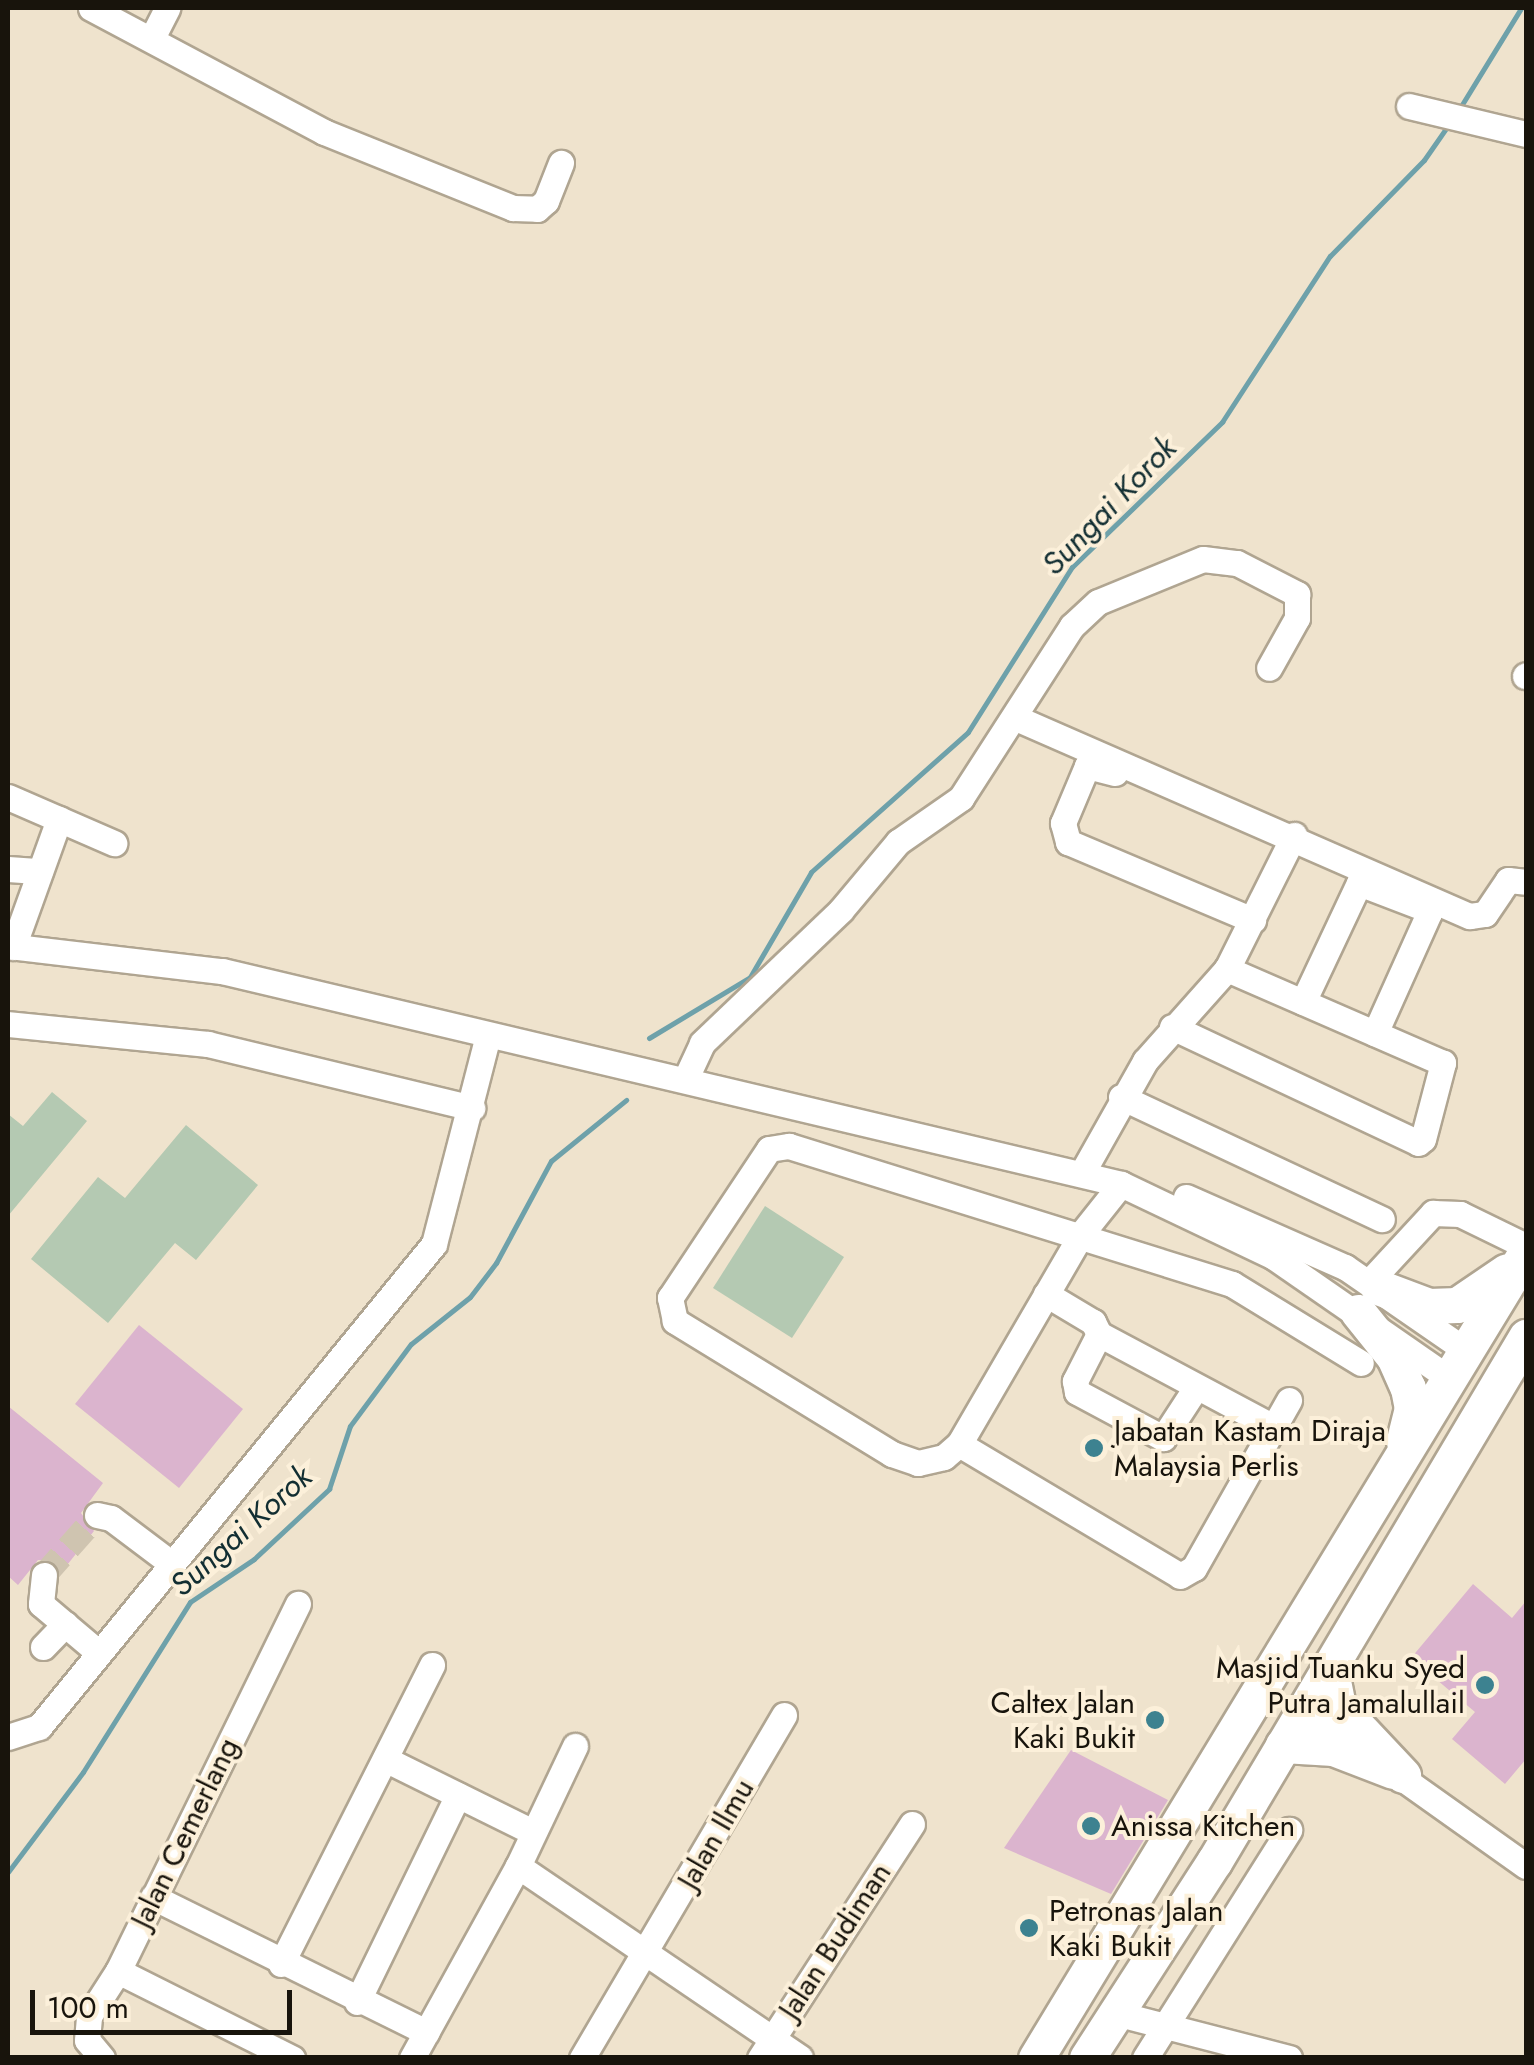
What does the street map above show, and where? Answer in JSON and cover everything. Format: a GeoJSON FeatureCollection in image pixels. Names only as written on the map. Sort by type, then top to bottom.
{"type":"FeatureCollection","features":[{"type":"Feature","properties":{"kind":"highway"},"geometry":{"type":"LineString","coordinates":[[1368,1293],[1430,1306],[1456,1305],[1525,1252]]}},
{"type":"Feature","properties":{"kind":"highway"},"geometry":{"type":"LineString","coordinates":[[1036,2058],[1176,1837],[1295,1629],[1399,1461],[1463,1369],[1525,1252]]}},
{"type":"Feature","properties":{"kind":"highway"},"geometry":{"type":"LineString","coordinates":[[1368,1293],[1408,1388],[1412,1408],[1399,1461]]}},
{"type":"Feature","properties":{"kind":"highway"},"geometry":{"type":"LineString","coordinates":[[1463,1369],[1521,1347]]}},
{"type":"Feature","properties":{"kind":"highway"},"geometry":{"type":"LineString","coordinates":[[1087,2058],[1214,1862],[1521,1347]]}},
{"type":"Feature","properties":{"kind":"highway"},"geometry":{"type":"LineString","coordinates":[[1463,1369],[1470,1432]]}},
{"type":"Feature","properties":{"kind":"highway"},"geometry":{"type":"LineString","coordinates":[[1295,1629],[1294,1690],[1305,1708]]}},
{"type":"Feature","properties":{"kind":"highway"},"geometry":{"type":"LineString","coordinates":[[1330,1666],[1338,1706],[1404,1775]]}},
{"type":"Feature","properties":{"kind":"highway"},"geometry":{"type":"LineString","coordinates":[[1231,1741],[1284,1710],[1305,1708]]}},
{"type":"Feature","properties":{"kind":"highway"},"geometry":{"type":"LineString","coordinates":[[1283,1745],[1333,1748],[1404,1775]]}},
{"type":"Feature","properties":{"kind":"highway"},"geometry":{"type":"LineString","coordinates":[[1176,1837],[1214,1862]]}},
{"type":"Feature","properties":{"kind":"street"},"geometry":{"type":"LineString","coordinates":[[91,8],[307,124],[513,208],[537,208],[546,201],[561,163]]}},
{"type":"Feature","properties":{"kind":"street"},"geometry":{"type":"LineString","coordinates":[[152,38],[167,8]]}},
{"type":"Feature","properties":{"kind":"street"},"geometry":{"type":"LineString","coordinates":[[1413,106],[1526,134]]}},
{"type":"Feature","properties":{"kind":"street"},"geometry":{"type":"LineString","coordinates":[[686,1078],[702,1043],[841,910],[898,842],[961,798],[1082,614],[1203,559],[1237,563],[1298,594],[1297,618],[1269,668]]}},
{"type":"Feature","properties":{"kind":"street"},"geometry":{"type":"LineString","coordinates":[[1016,718],[1470,916],[1485,914],[1508,880],[1526,882]]}},
{"type":"Feature","properties":{"kind":"street"},"geometry":{"type":"LineString","coordinates":[[1253,920],[1061,834],[1094,764],[1291,841]]}},
{"type":"Feature","properties":{"kind":"street"},"geometry":{"type":"LineString","coordinates":[[8,798],[114,843]]}},
{"type":"Feature","properties":{"kind":"street"},"geometry":{"type":"LineString","coordinates":[[60,818],[10,946],[222,971],[1082,1173],[1131,1188],[1258,1248],[1368,1293],[1463,1369]]}},
{"type":"Feature","properties":{"kind":"street"},"geometry":{"type":"LineString","coordinates":[[1082,1173],[1121,1097],[1172,1027],[1227,970],[1291,841]]}},
{"type":"Feature","properties":{"kind":"street"},"geometry":{"type":"LineString","coordinates":[[8,869],[40,871]]}},
{"type":"Feature","properties":{"kind":"street"},"geometry":{"type":"LineString","coordinates":[[1303,1002],[1359,883],[1429,913],[1375,1033]]}},
{"type":"Feature","properties":{"kind":"street"},"geometry":{"type":"LineString","coordinates":[[1172,1027],[1418,1142],[1443,1063],[1227,970]]}},
{"type":"Feature","properties":{"kind":"street"},"geometry":{"type":"LineString","coordinates":[[8,1024],[208,1044],[472,1108]]}},
{"type":"Feature","properties":{"kind":"street"},"geometry":{"type":"LineString","coordinates":[[8,1736],[39,1726],[434,1244],[488,1035]]}},
{"type":"Feature","properties":{"kind":"street"},"geometry":{"type":"LineString","coordinates":[[1121,1097],[1382,1219]]}},
{"type":"Feature","properties":{"kind":"street"},"geometry":{"type":"LineString","coordinates":[[1131,1188],[1082,1233],[959,1444],[944,1457],[918,1463],[892,1454],[675,1321],[670,1298],[762,1154],[778,1146],[1082,1233],[1232,1284],[1360,1363]]}},
{"type":"Feature","properties":{"kind":"street"},"geometry":{"type":"LineString","coordinates":[[1368,1293],[1433,1213],[1460,1214],[1525,1252]]}},
{"type":"Feature","properties":{"kind":"street"},"geometry":{"type":"LineString","coordinates":[[1046,1294],[1092,1322],[1099,1334],[1195,1389],[1276,1429]]}},
{"type":"Feature","properties":{"kind":"street"},"geometry":{"type":"LineString","coordinates":[[1099,1334],[1074,1381],[1077,1392],[1163,1438],[1195,1389]]}},
{"type":"Feature","properties":{"kind":"street"},"geometry":{"type":"LineString","coordinates":[[959,1444],[1180,1576],[1194,1568],[1289,1400]]}},
{"type":"Feature","properties":{"kind":"street"},"geometry":{"type":"LineString","coordinates":[[97,1516],[111,1518],[172,1564]]}},
{"type":"Feature","properties":{"kind":"street"},"geometry":{"type":"LineString","coordinates":[[44,1575],[38,1598],[100,1653]]}},
{"type":"Feature","properties":{"kind":"street","name":"Jalan Cemerlang"},"geometry":{"type":"LineString","coordinates":[[102,2058],[90,2048],[86,2028],[118,1971],[298,1604]]}},
{"type":"Feature","properties":{"kind":"street"},"geometry":{"type":"LineString","coordinates":[[43,1647],[65,1624]]}},
{"type":"Feature","properties":{"kind":"street"},"geometry":{"type":"LineString","coordinates":[[282,1964],[432,1665]]}},
{"type":"Feature","properties":{"kind":"street"},"geometry":{"type":"LineString","coordinates":[[1305,1708],[1404,1775],[1526,1866]]}},
{"type":"Feature","properties":{"kind":"street","name":"Jalan Ilmu"},"geometry":{"type":"LineString","coordinates":[[582,2058],[648,1954],[784,1715]]}},
{"type":"Feature","properties":{"kind":"street"},"geometry":{"type":"LineString","coordinates":[[412,2058],[518,1866],[531,1831],[575,1746]]}},
{"type":"Feature","properties":{"kind":"street"},"geometry":{"type":"LineString","coordinates":[[385,1759],[531,1831]]}},
{"type":"Feature","properties":{"kind":"street"},"geometry":{"type":"LineString","coordinates":[[357,2002],[458,1795]]}},
{"type":"Feature","properties":{"kind":"street","name":"Jalan Budiman"},"geometry":{"type":"LineString","coordinates":[[765,2048],[912,1824]]}},
{"type":"Feature","properties":{"kind":"street"},"geometry":{"type":"LineString","coordinates":[[1145,2058],[1289,1830]]}},
{"type":"Feature","properties":{"kind":"street"},"geometry":{"type":"LineString","coordinates":[[518,1866],[648,1954],[765,2048],[800,2058]]}},
{"type":"Feature","properties":{"kind":"street"},"geometry":{"type":"LineString","coordinates":[[153,1897],[357,2002],[426,2032]]}},
{"type":"Feature","properties":{"kind":"street"},"geometry":{"type":"LineString","coordinates":[[118,1971],[292,2058]]}},
{"type":"Feature","properties":{"kind":"street"},"geometry":{"type":"LineString","coordinates":[[1115,2013],[1289,2058]]}},
{"type":"Feature","properties":{"kind":"green space"},"geometry":{"type":"Polygon","coordinates":[[[52,1092],[87,1121],[8,1216],[8,1114],[23,1126],[52,1092]]]}},
{"type":"Feature","properties":{"kind":"green space"},"geometry":{"type":"Polygon","coordinates":[[[186,1125],[258,1185],[196,1260],[175,1243],[108,1323],[31,1259],[98,1177],[125,1198],[186,1125]]]}},
{"type":"Feature","properties":{"kind":"green space"},"geometry":{"type":"Polygon","coordinates":[[[765,1206],[844,1257],[792,1338],[713,1288],[765,1206]]]}},
{"type":"Feature","properties":{"kind":"building"},"geometry":{"type":"Polygon","coordinates":[[[139,1325],[243,1409],[179,1488],[75,1404],[139,1325]]]}},
{"type":"Feature","properties":{"kind":"building"},"geometry":{"type":"Polygon","coordinates":[[[8,1406],[103,1483],[81,1513],[94,1531],[60,1574],[53,1561],[38,1560],[18,1585],[8,1576],[8,1406]]]}},
{"type":"Feature","properties":{"kind":"building","name":"Masjid Tuanku Syed Putra Jamalullail"},"geometry":{"type":"Polygon","coordinates":[[[1473,1584],[1512,1618],[1526,1601],[1526,1759],[1505,1784],[1452,1739],[1475,1712],[1411,1658],[1473,1584]]]}},
{"type":"Feature","properties":{"kind":"building","name":"Anissa Kitchen"},"geometry":{"type":"Polygon","coordinates":[[[1071,1750],[1168,1800],[1111,1894],[1004,1848],[1071,1750]]]}},
{"type":"Feature","properties":{"kind":"waterway","name":"Sungai Korok"},"geometry":{"type":"LineString","coordinates":[[1458,111],[1521,8]]}},
{"type":"Feature","properties":{"kind":"waterway","name":"Sungai Korok"},"geometry":{"type":"LineString","coordinates":[[649,1038],[750,977],[811,872],[968,732],[1072,567],[1222,422],[1330,256],[1424,160],[1449,124]]}},
{"type":"Feature","properties":{"kind":"waterway","name":"Sungai Korok"},"geometry":{"type":"LineString","coordinates":[[8,1872],[83,1772],[190,1602],[254,1559],[329,1489],[350,1426],[411,1344],[470,1297],[496,1263],[551,1161],[626,1100]]}},
{"type":"Feature","properties":{"kind":"tunnel"},"geometry":{"type":"LineString","coordinates":[[44,1575],[97,1515]]}},
{"type":"Feature","properties":{"kind":"place","name":"Jabatan Kastam Diraja Malaysia Perlis"},"geometry":{"type":"Point","coordinates":[1094,1448]}},
{"type":"Feature","properties":{"kind":"place","name":"Masjid Tuanku Syed Putra Jamalullail"},"geometry":{"type":"Point","coordinates":[1485,1685]}},
{"type":"Feature","properties":{"kind":"place","name":"Caltex Jalan Kaki Bukit"},"geometry":{"type":"Point","coordinates":[1155,1720]}},
{"type":"Feature","properties":{"kind":"place","name":"Anissa Kitchen"},"geometry":{"type":"Point","coordinates":[1091,1826]}},
{"type":"Feature","properties":{"kind":"place","name":"Petronas Jalan Kaki Bukit"},"geometry":{"type":"Point","coordinates":[1029,1928]}}]}
